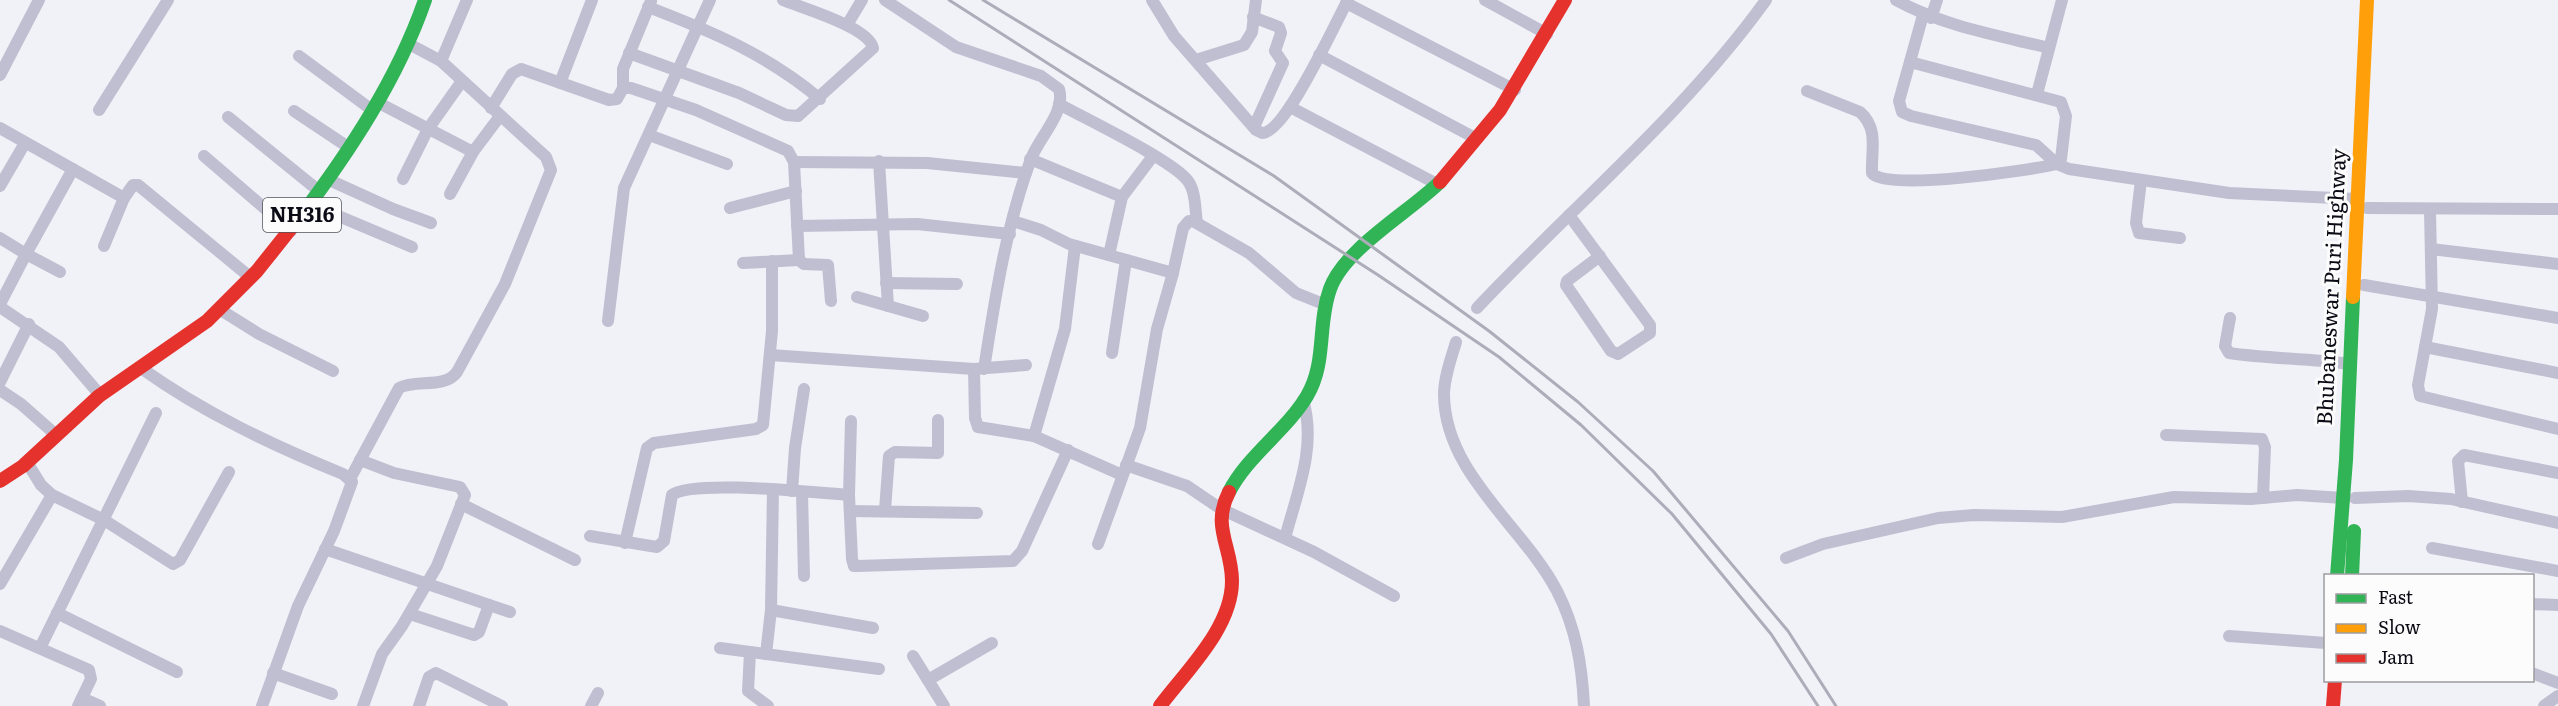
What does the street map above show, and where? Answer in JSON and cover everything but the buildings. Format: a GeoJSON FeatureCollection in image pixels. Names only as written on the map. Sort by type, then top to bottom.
{"type":"FeatureCollection","features":[{"type":"Feature","properties":{"kind":"main road","name":"NH316"},"geometry":{"type":"LineString","coordinates":[[0,481],[28,464],[55,435],[100,395],[141,368],[219,309],[291,231],[375,106],[409,44],[425,0]]}},
{"type":"Feature","properties":{"kind":"main road"},"geometry":{"type":"LineString","coordinates":[[1160,706],[1215,629],[1230,596],[1232,575],[1221,531],[1221,509],[1228,494],[1303,400],[1315,381],[1320,364],[1328,290],[1337,274],[1351,257],[1375,236],[1416,205],[1477,139],[1515,90],[1565,0]]}},
{"type":"Feature","properties":{"kind":"main road","name":"Bhubaneswar Puri Highway"},"geometry":{"type":"LineString","coordinates":[[2352,574],[2349,498],[2362,203],[2367,0]]}},
{"type":"Feature","properties":{"kind":"main road","name":"Bhubaneswar Puri Highway"},"geometry":{"type":"LineString","coordinates":[[2363,163],[2377,0]]}},
{"type":"Feature","properties":{"kind":"main road","name":"Bhubaneswar Puri Highway"},"geometry":{"type":"LineString","coordinates":[[2351,461],[2349,364],[2356,317],[2364,285],[2362,203]]}},
{"type":"Feature","properties":{"kind":"main road","name":"Bhubaneswar Puri Highway"},"geometry":{"type":"LineString","coordinates":[[2337,574],[2349,498]]}},
{"type":"Feature","properties":{"kind":"main road"},"geometry":{"type":"LineString","coordinates":[[2333,706],[2335,682]]}},
{"type":"Feature","properties":{"kind":"street"},"geometry":{"type":"LineString","coordinates":[[0,75],[39,0]]}},
{"type":"Feature","properties":{"kind":"street"},"geometry":{"type":"LineString","coordinates":[[99,110],[168,0]]}},
{"type":"Feature","properties":{"kind":"street"},"geometry":{"type":"LineString","coordinates":[[441,61],[467,0]]}},
{"type":"Feature","properties":{"kind":"street"},"geometry":{"type":"LineString","coordinates":[[560,82],[592,0]]}},
{"type":"Feature","properties":{"kind":"street"},"geometry":{"type":"LineString","coordinates":[[608,321],[624,188],[710,0]]}},
{"type":"Feature","properties":{"kind":"street"},"geometry":{"type":"LineString","coordinates":[[629,53],[750,98],[786,115],[803,114],[873,48],[870,41],[847,25],[783,0]]}},
{"type":"Feature","properties":{"kind":"street"},"geometry":{"type":"LineString","coordinates":[[847,25],[862,0]]}},
{"type":"Feature","properties":{"kind":"street"},"geometry":{"type":"LineString","coordinates":[[885,0],[956,48],[1014,66],[1056,84],[1061,95],[1059,104],[1030,159],[1013,221],[979,369],[975,418],[978,427],[1034,436],[1124,470],[1187,486],[1221,509],[1286,538],[1394,596]]}},
{"type":"Feature","properties":{"kind":"street"},"geometry":{"type":"LineString","coordinates":[[1152,0],[1174,36],[1254,127],[1267,133],[1290,107],[1347,2],[1515,90]]}},
{"type":"Feature","properties":{"kind":"street"},"geometry":{"type":"LineString","coordinates":[[1196,60],[1244,45],[1252,32],[1256,0]]}},
{"type":"Feature","properties":{"kind":"street"},"geometry":{"type":"LineString","coordinates":[[1485,0],[1547,33]]}},
{"type":"Feature","properties":{"kind":"street"},"geometry":{"type":"LineString","coordinates":[[1477,308],[1655,128],[1743,32],[1766,0]]}},
{"type":"Feature","properties":{"kind":"street"},"geometry":{"type":"LineString","coordinates":[[1896,0],[1927,16],[2049,48]]}},
{"type":"Feature","properties":{"kind":"street"},"geometry":{"type":"LineString","coordinates":[[1937,0],[1927,16],[1910,62],[1899,101],[1902,112],[2036,145],[2057,164],[2069,169],[2229,193],[2430,210],[2558,209]]}},
{"type":"Feature","properties":{"kind":"street"},"geometry":{"type":"LineString","coordinates":[[2037,94],[2062,0]]}},
{"type":"Feature","properties":{"kind":"street"},"geometry":{"type":"LineString","coordinates":[[450,194],[496,112],[516,70],[527,70],[613,100],[623,88],[623,69],[650,3],[766,59],[820,99]]}},
{"type":"Feature","properties":{"kind":"street"},"geometry":{"type":"LineString","coordinates":[[1253,17],[1279,27],[1281,33],[1275,51],[1282,63],[1254,127]]}},
{"type":"Feature","properties":{"kind":"street"},"geometry":{"type":"LineString","coordinates":[[262,706],[298,606],[350,493],[352,482],[350,478],[399,388],[410,384],[446,381],[457,372],[505,284],[550,178],[551,170],[546,157],[441,61],[409,44]]}},
{"type":"Feature","properties":{"kind":"street"},"geometry":{"type":"LineString","coordinates":[[1319,55],[1477,139]]}},
{"type":"Feature","properties":{"kind":"street"},"geometry":{"type":"LineString","coordinates":[[299,56],[375,106],[473,152]]}},
{"type":"Feature","properties":{"kind":"street"},"geometry":{"type":"LineString","coordinates":[[1910,62],[2054,98],[2065,108],[2063,152],[2057,164]]}},
{"type":"Feature","properties":{"kind":"street"},"geometry":{"type":"LineString","coordinates":[[404,179],[428,129],[462,81]]}},
{"type":"Feature","properties":{"kind":"street"},"geometry":{"type":"LineString","coordinates":[[623,88],[631,88],[664,99],[788,151],[794,162],[799,260]]}},
{"type":"Feature","properties":{"kind":"street"},"geometry":{"type":"LineString","coordinates":[[1807,91],[1860,112],[1866,118],[1873,133],[1872,173],[1880,180],[1928,181],[2028,170],[2057,164]]}},
{"type":"Feature","properties":{"kind":"street"},"geometry":{"type":"LineString","coordinates":[[1059,104],[1153,156],[1188,181],[1192,189],[1197,223]]}},
{"type":"Feature","properties":{"kind":"street"},"geometry":{"type":"LineString","coordinates":[[1290,107],[1437,184]]}},
{"type":"Feature","properties":{"kind":"street"},"geometry":{"type":"LineString","coordinates":[[294,111],[348,147]]}},
{"type":"Feature","properties":{"kind":"street"},"geometry":{"type":"LineString","coordinates":[[228,117],[319,191]]}},
{"type":"Feature","properties":{"kind":"street"},"geometry":{"type":"LineString","coordinates":[[0,128],[124,198]]}},
{"type":"Feature","properties":{"kind":"street"},"geometry":{"type":"LineString","coordinates":[[649,135],[727,164]]}},
{"type":"Feature","properties":{"kind":"street"},"geometry":{"type":"LineString","coordinates":[[0,186],[25,142]]}},
{"type":"Feature","properties":{"kind":"street"},"geometry":{"type":"LineString","coordinates":[[204,156],[291,231]]}},
{"type":"Feature","properties":{"kind":"street"},"geometry":{"type":"LineString","coordinates":[[1109,255],[1122,196],[1153,156]]}},
{"type":"Feature","properties":{"kind":"street"},"geometry":{"type":"LineString","coordinates":[[1030,159],[1122,196]]}},
{"type":"Feature","properties":{"kind":"street"},"geometry":{"type":"LineString","coordinates":[[879,161],[888,306]]}},
{"type":"Feature","properties":{"kind":"street"},"geometry":{"type":"LineString","coordinates":[[794,162],[927,163],[1026,173]]}},
{"type":"Feature","properties":{"kind":"street"},"geometry":{"type":"LineString","coordinates":[[73,170],[0,305],[59,346],[100,395]]}},
{"type":"Feature","properties":{"kind":"street"},"geometry":{"type":"LineString","coordinates":[[327,179],[393,209],[431,223]]}},
{"type":"Feature","properties":{"kind":"street"},"geometry":{"type":"LineString","coordinates":[[2140,180],[2136,223],[2139,233],[2180,238]]}},
{"type":"Feature","properties":{"kind":"street"},"geometry":{"type":"LineString","coordinates":[[104,246],[124,198],[133,185],[143,187],[250,277]]}},
{"type":"Feature","properties":{"kind":"street"},"geometry":{"type":"LineString","coordinates":[[730,208],[796,191]]}},
{"type":"Feature","properties":{"kind":"street"},"geometry":{"type":"LineString","coordinates":[[310,204],[412,247]]}},
{"type":"Feature","properties":{"kind":"street"},"geometry":{"type":"LineString","coordinates":[[2430,210],[2433,295],[2418,385],[2420,396],[2558,429]]}},
{"type":"Feature","properties":{"kind":"street"},"geometry":{"type":"LineString","coordinates":[[1569,215],[1600,256],[1650,325],[1650,333],[1618,354],[1611,351],[1566,285],[1567,281],[1600,256]]}},
{"type":"Feature","properties":{"kind":"street"},"geometry":{"type":"LineString","coordinates":[[1013,221],[1041,230],[1075,246],[1173,273]]}},
{"type":"Feature","properties":{"kind":"street"},"geometry":{"type":"LineString","coordinates":[[1098,544],[1145,411],[1157,329],[1183,228],[1189,221],[1197,223],[1260,260],[1296,293],[1326,305]]}},
{"type":"Feature","properties":{"kind":"street"},"geometry":{"type":"LineString","coordinates":[[797,226],[883,224],[946,226],[1010,234]]}},
{"type":"Feature","properties":{"kind":"street"},"geometry":{"type":"LineString","coordinates":[[0,238],[60,272]]}},
{"type":"Feature","properties":{"kind":"street"},"geometry":{"type":"LineString","coordinates":[[1034,436],[1065,329],[1075,246]]}},
{"type":"Feature","properties":{"kind":"street"},"geometry":{"type":"LineString","coordinates":[[2431,249],[2558,264]]}},
{"type":"Feature","properties":{"kind":"street"},"geometry":{"type":"LineString","coordinates":[[742,263],[799,260],[804,264],[828,265],[831,301]]}},
{"type":"Feature","properties":{"kind":"street"},"geometry":{"type":"LineString","coordinates":[[1112,353],[1126,260]]}},
{"type":"Feature","properties":{"kind":"street"},"geometry":{"type":"LineString","coordinates":[[625,543],[647,448],[654,443],[760,428],[770,355],[772,261]]}},
{"type":"Feature","properties":{"kind":"street"},"geometry":{"type":"LineString","coordinates":[[886,283],[957,284]]}},
{"type":"Feature","properties":{"kind":"street"},"geometry":{"type":"LineString","coordinates":[[2364,285],[2558,318]]}},
{"type":"Feature","properties":{"kind":"street"},"geometry":{"type":"LineString","coordinates":[[857,297],[923,316]]}},
{"type":"Feature","properties":{"kind":"street"},"geometry":{"type":"LineString","coordinates":[[219,309],[259,334],[333,371]]}},
{"type":"Feature","properties":{"kind":"street"},"geometry":{"type":"LineString","coordinates":[[2230,318],[2225,346],[2229,353],[2286,359],[2309,358],[2349,364]]}},
{"type":"Feature","properties":{"kind":"street"},"geometry":{"type":"LineString","coordinates":[[0,382],[29,324]]}},
{"type":"Feature","properties":{"kind":"street"},"geometry":{"type":"LineString","coordinates":[[1456,342],[1446,374],[1444,393],[1453,436],[1470,472],[1519,535],[1556,590],[1579,652],[1584,706]]}},
{"type":"Feature","properties":{"kind":"street"},"geometry":{"type":"LineString","coordinates":[[2425,347],[2558,373]]}},
{"type":"Feature","properties":{"kind":"street"},"geometry":{"type":"LineString","coordinates":[[770,355],[979,369],[1026,365]]}},
{"type":"Feature","properties":{"kind":"street"},"geometry":{"type":"LineString","coordinates":[[141,368],[207,411],[268,442],[350,478]]}},
{"type":"Feature","properties":{"kind":"street"},"geometry":{"type":"LineString","coordinates":[[804,389],[795,448],[804,576]]}},
{"type":"Feature","properties":{"kind":"street"},"geometry":{"type":"LineString","coordinates":[[0,390],[21,404],[55,435]]}},
{"type":"Feature","properties":{"kind":"street"},"geometry":{"type":"LineString","coordinates":[[1286,538],[1307,454],[1309,427],[1303,400]]}},
{"type":"Feature","properties":{"kind":"street"},"geometry":{"type":"LineString","coordinates":[[40,648],[156,413]]}},
{"type":"Feature","properties":{"kind":"street"},"geometry":{"type":"LineString","coordinates":[[885,510],[889,456],[895,452],[938,453],[938,420]]}},
{"type":"Feature","properties":{"kind":"street"},"geometry":{"type":"LineString","coordinates":[[851,421],[849,495],[854,566],[1013,561],[1022,551],[1068,450]]}},
{"type":"Feature","properties":{"kind":"street"},"geometry":{"type":"LineString","coordinates":[[2166,435],[2262,439],[2265,447],[2263,498]]}},
{"type":"Feature","properties":{"kind":"street"},"geometry":{"type":"LineString","coordinates":[[2462,502],[2458,460],[2464,455],[2558,473]]}},
{"type":"Feature","properties":{"kind":"street"},"geometry":{"type":"LineString","coordinates":[[360,460],[394,473],[460,487],[465,491],[427,585],[382,654],[363,706]]}},
{"type":"Feature","properties":{"kind":"street"},"geometry":{"type":"LineString","coordinates":[[28,464],[41,485],[52,495],[104,520],[168,563],[177,563],[229,472]]}},
{"type":"Feature","properties":{"kind":"street"},"geometry":{"type":"LineString","coordinates":[[590,536],[651,548],[661,545],[664,541],[670,500],[674,492],[704,488],[849,495]]}},
{"type":"Feature","properties":{"kind":"street"},"geometry":{"type":"LineString","coordinates":[[766,654],[771,610],[773,490]]}},
{"type":"Feature","properties":{"kind":"street"},"geometry":{"type":"LineString","coordinates":[[0,584],[52,495]]}},
{"type":"Feature","properties":{"kind":"street"},"geometry":{"type":"LineString","coordinates":[[1786,558],[1822,544],[1938,518],[1974,515],[2062,517],[2154,499],[2263,498],[2297,495],[2349,498],[2417,496],[2462,502],[2558,523]]}},
{"type":"Feature","properties":{"kind":"street"},"geometry":{"type":"LineString","coordinates":[[461,504],[576,560]]}},
{"type":"Feature","properties":{"kind":"street"},"geometry":{"type":"LineString","coordinates":[[850,511],[977,513]]}},
{"type":"Feature","properties":{"kind":"street"},"geometry":{"type":"LineString","coordinates":[[2432,548],[2558,572]]}},
{"type":"Feature","properties":{"kind":"street"},"geometry":{"type":"LineString","coordinates":[[325,549],[510,612]]}},
{"type":"Feature","properties":{"kind":"street"},"geometry":{"type":"LineString","coordinates":[[2534,604],[2558,605]]}},
{"type":"Feature","properties":{"kind":"street"},"geometry":{"type":"LineString","coordinates":[[410,614],[474,635],[479,632],[489,605]]}},
{"type":"Feature","properties":{"kind":"street"},"geometry":{"type":"LineString","coordinates":[[771,610],[873,628]]}},
{"type":"Feature","properties":{"kind":"street"},"geometry":{"type":"LineString","coordinates":[[57,613],[177,672]]}},
{"type":"Feature","properties":{"kind":"street"},"geometry":{"type":"LineString","coordinates":[[0,631],[89,670],[91,679],[80,702],[100,706]]}},
{"type":"Feature","properties":{"kind":"street"},"geometry":{"type":"LineString","coordinates":[[2229,636],[2324,643]]}},
{"type":"Feature","properties":{"kind":"street"},"geometry":{"type":"LineString","coordinates":[[928,680],[992,643]]}},
{"type":"Feature","properties":{"kind":"street"},"geometry":{"type":"LineString","coordinates":[[720,648],[879,669]]}},
{"type":"Feature","properties":{"kind":"street"},"geometry":{"type":"LineString","coordinates":[[750,652],[748,691],[768,706]]}},
{"type":"Feature","properties":{"kind":"street"},"geometry":{"type":"LineString","coordinates":[[913,656],[944,706]]}},
{"type":"Feature","properties":{"kind":"street"},"geometry":{"type":"LineString","coordinates":[[273,673],[332,694]]}},
{"type":"Feature","properties":{"kind":"street"},"geometry":{"type":"LineString","coordinates":[[419,706],[429,677],[436,673],[502,706]]}},
{"type":"Feature","properties":{"kind":"street"},"geometry":{"type":"LineString","coordinates":[[2534,674],[2558,683]]}},
{"type":"Feature","properties":{"kind":"street"},"geometry":{"type":"LineString","coordinates":[[591,706],[598,693]]}},
{"type":"Feature","properties":{"kind":"street"},"geometry":{"type":"LineString","coordinates":[[2544,706],[2558,696]]}},
{"type":"Feature","properties":{"kind":"railway"},"geometry":{"type":"LineString","coordinates":[[949,0],[1378,275],[1499,357],[1581,425],[1672,514],[1771,634],[1818,706]]}},
{"type":"Feature","properties":{"kind":"railway"},"geometry":{"type":"LineString","coordinates":[[983,0],[1274,176],[1489,331],[1578,402],[1653,471],[1788,631],[1836,706]]}},
{"type":"Feature","properties":{"kind":"traffic: fast"},"geometry":{"type":"LineString","coordinates":[[300,217],[337,166],[387,86],[425,0]]}},
{"type":"Feature","properties":{"kind":"traffic: fast"},"geometry":{"type":"LineString","coordinates":[[1229,492],[1246,466],[1289,421],[1307,396],[1320,357],[1326,303],[1337,274],[1378,232],[1440,182]]}},
{"type":"Feature","properties":{"kind":"traffic: fast"},"geometry":{"type":"LineString","coordinates":[[2337,574],[2346,460],[2353,297]]}},
{"type":"Feature","properties":{"kind":"traffic: fast"},"geometry":{"type":"LineString","coordinates":[[2352,574],[2354,531]]}},
{"type":"Feature","properties":{"kind":"traffic: slow"},"geometry":{"type":"LineString","coordinates":[[2353,297],[2367,0]]}},
{"type":"Feature","properties":{"kind":"traffic: jam"},"geometry":{"type":"LineString","coordinates":[[1440,182],[1500,110],[1565,0]]}},
{"type":"Feature","properties":{"kind":"traffic: jam"},"geometry":{"type":"LineString","coordinates":[[0,481],[23,466],[99,396],[207,321],[257,271],[300,217]]}},
{"type":"Feature","properties":{"kind":"traffic: jam"},"geometry":{"type":"LineString","coordinates":[[1160,706],[1206,648],[1216,632],[1230,598],[1231,569],[1222,526],[1224,504],[1229,492]]}},
{"type":"Feature","properties":{"kind":"traffic: jam"},"geometry":{"type":"LineString","coordinates":[[2333,706],[2335,682]]}}]}
